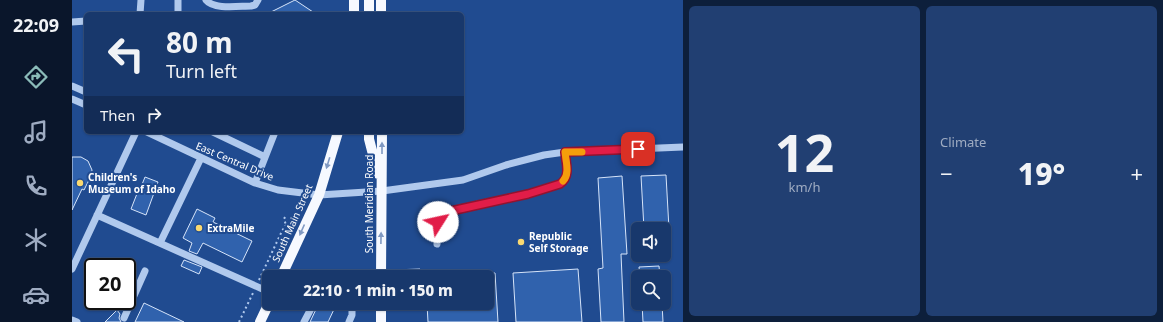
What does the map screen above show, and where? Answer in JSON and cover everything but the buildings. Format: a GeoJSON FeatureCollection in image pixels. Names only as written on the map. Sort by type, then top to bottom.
{"type":"FeatureCollection","features":[{"type":"Feature","properties":{"kind":"main road"},"geometry":{"type":"LineString","coordinates":[[354,0],[354,12]]}},
{"type":"Feature","properties":{"kind":"main road"},"geometry":{"type":"LineString","coordinates":[[369,0],[369,12]]}},
{"type":"Feature","properties":{"kind":"main road"},"geometry":{"type":"LineString","coordinates":[[381,0],[381,12]]}},
{"type":"Feature","properties":{"kind":"main road","name":"South Main Street"},"geometry":{"type":"LineString","coordinates":[[284,270],[318,195],[337,134]]}},
{"type":"Feature","properties":{"kind":"main road"},"geometry":{"type":"LineString","coordinates":[[369,134],[382,191]]}},
{"type":"Feature","properties":{"kind":"main road","name":"South Meridian Road"},"geometry":{"type":"LineString","coordinates":[[381,270],[382,134]]}},
{"type":"Feature","properties":{"kind":"main road"},"geometry":{"type":"LineString","coordinates":[[260,322],[266,310]]}},
{"type":"Feature","properties":{"kind":"main road"},"geometry":{"type":"LineString","coordinates":[[381,310],[381,322]]}},
{"type":"Feature","properties":{"kind":"street"},"geometry":{"type":"LineString","coordinates":[[140,12],[141,0]]}},
{"type":"Feature","properties":{"kind":"street"},"geometry":{"type":"LineString","coordinates":[[178,0],[178,12]]}},
{"type":"Feature","properties":{"kind":"street"},"geometry":{"type":"LineString","coordinates":[[206,0],[208,3],[217,7],[251,6],[255,5],[258,0]]}},
{"type":"Feature","properties":{"kind":"street"},"geometry":{"type":"LineString","coordinates":[[72,22],[84,21]]}},
{"type":"Feature","properties":{"kind":"street"},"geometry":{"type":"LineString","coordinates":[[72,86],[84,91]]}},
{"type":"Feature","properties":{"kind":"street"},"geometry":{"type":"LineString","coordinates":[[72,98],[84,104]]}},
{"type":"Feature","properties":{"kind":"street"},"geometry":{"type":"LineString","coordinates":[[72,269],[135,134]]}},
{"type":"Feature","properties":{"kind":"street","name":"East Central Drive"},"geometry":{"type":"LineString","coordinates":[[151,134],[256,183],[278,190],[318,195],[382,191],[463,180],[544,155],[565,152],[683,147]]}},
{"type":"Feature","properties":{"kind":"street"},"geometry":{"type":"LineString","coordinates":[[217,134],[265,157]]}},
{"type":"Feature","properties":{"kind":"street"},"geometry":{"type":"LineString","coordinates":[[256,183],[274,134]]}},
{"type":"Feature","properties":{"kind":"street"},"geometry":{"type":"LineString","coordinates":[[437,244],[438,222],[444,214],[528,194],[560,184],[564,181],[567,174],[565,152]]}},
{"type":"Feature","properties":{"kind":"street"},"geometry":{"type":"LineString","coordinates":[[160,243],[201,158]]}},
{"type":"Feature","properties":{"kind":"street"},"geometry":{"type":"LineString","coordinates":[[97,215],[262,289]]}},
{"type":"Feature","properties":{"kind":"street"},"geometry":{"type":"LineString","coordinates":[[124,318],[145,271]]}},
{"type":"Feature","properties":{"kind":"street"},"geometry":{"type":"LineString","coordinates":[[304,322],[310,310]]}},
{"type":"Feature","properties":{"kind":"street"},"geometry":{"type":"LineString","coordinates":[[72,320],[77,322]]}},
{"type":"Feature","properties":{"kind":"path"},"geometry":{"type":"LineString","coordinates":[[259,280],[282,231],[287,226],[284,219],[285,217]]}},
{"type":"Feature","properties":{"kind":"path"},"geometry":{"type":"LineString","coordinates":[[239,322],[252,296]]}},
{"type":"Feature","properties":{"kind":"slow traffic"},"geometry":{"type":"LineString","coordinates":[[563,181],[567,174],[565,152],[582,152]]}},
{"type":"Feature","properties":{"kind":"place","name":"Children's Museum of Idaho"},"geometry":{"type":"Point","coordinates":[80,183]}},
{"type":"Feature","properties":{"kind":"place","name":"ExtraMile"},"geometry":{"type":"Point","coordinates":[199,228]}},
{"type":"Feature","properties":{"kind":"place","name":"Republic Self Storage"},"geometry":{"type":"Point","coordinates":[521,242]}},
{"type":"Feature","properties":{"kind":"route"},"geometry":{"type":"LineString","coordinates":[[438,222],[444,214],[451,211],[528,194],[560,184],[564,181],[567,174],[565,152],[638,149]]}}]}
